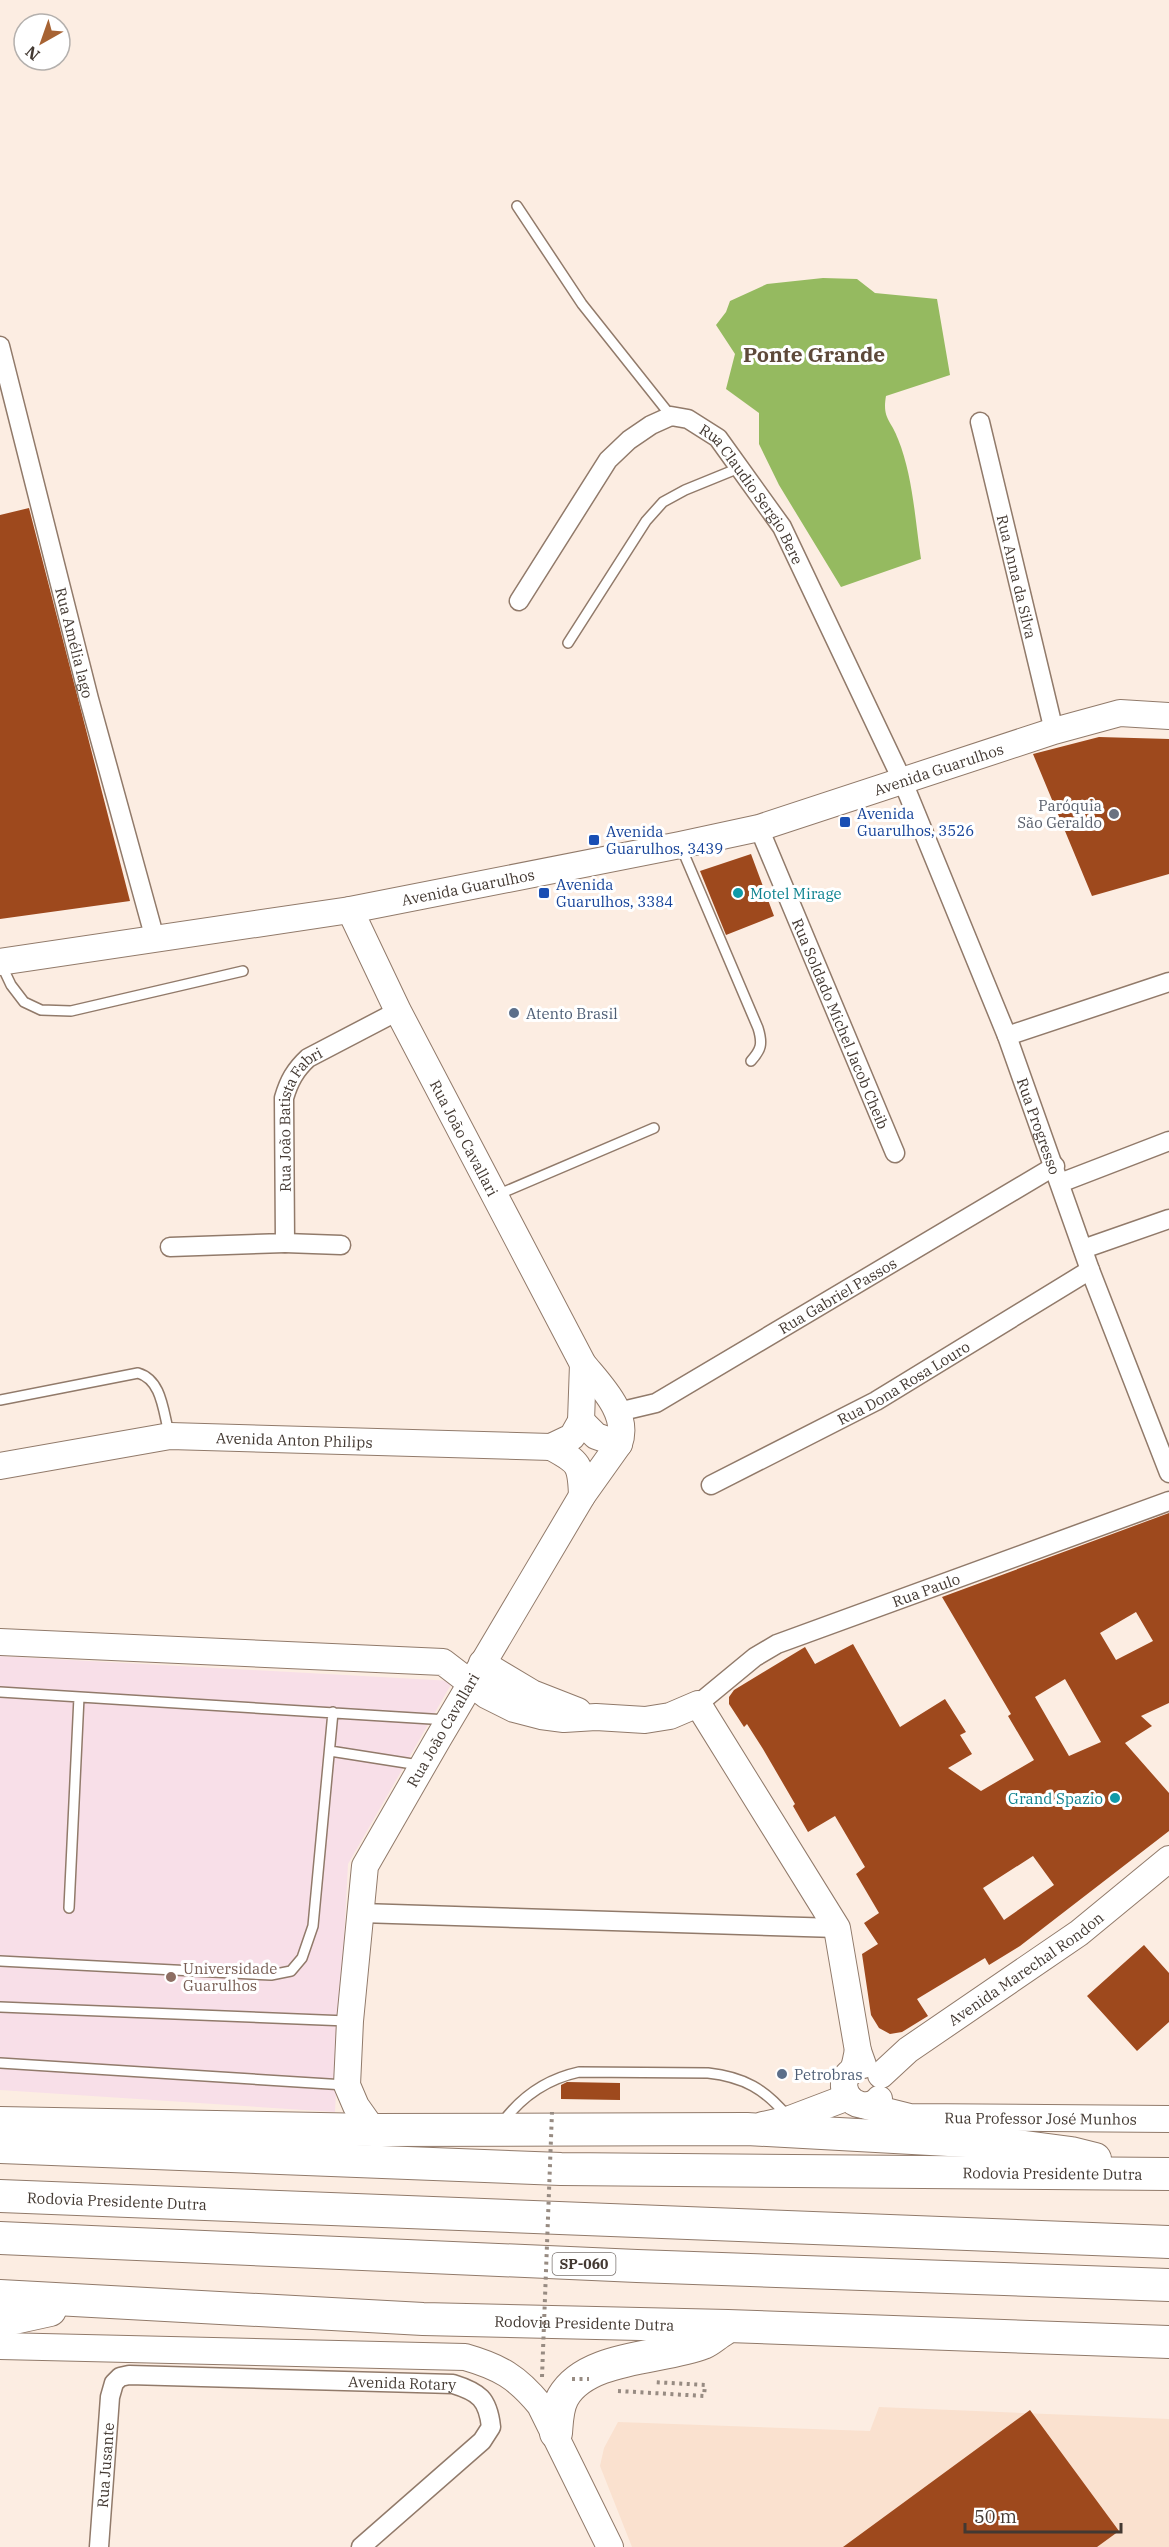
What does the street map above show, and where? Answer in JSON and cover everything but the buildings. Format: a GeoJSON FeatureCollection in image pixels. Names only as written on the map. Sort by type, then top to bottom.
{"type":"FeatureCollection","features":[{"type":"Feature","properties":{"kind":"highway"},"geometry":{"type":"LineString","coordinates":[[0,2123],[373,2130],[747,2128],[985,2142],[1071,2153],[1159,2174]]}},
{"type":"Feature","properties":{"kind":"highway","name":"Rodovia Presidente Dutra"},"geometry":{"type":"LineString","coordinates":[[0,2147],[561,2169],[1159,2174]]}},
{"type":"Feature","properties":{"kind":"highway","name":"Rodovia Presidente Dutra"},"geometry":{"type":"LineString","coordinates":[[0,2196],[1169,2242]]}},
{"type":"Feature","properties":{"kind":"highway","name":"SP-060"},"geometry":{"type":"LineString","coordinates":[[0,2238],[637,2266],[1169,2285]]}},
{"type":"Feature","properties":{"kind":"highway","name":"Rodovia Presidente Dutra"},"geometry":{"type":"LineString","coordinates":[[0,2296],[423,2319],[728,2326],[1169,2342]]}},
{"type":"Feature","properties":{"kind":"highway"},"geometry":{"type":"LineString","coordinates":[[0,2321],[86,2301]]}},
{"type":"Feature","properties":{"kind":"highway"},"geometry":{"type":"LineString","coordinates":[[556,2433],[562,2398],[571,2386],[582,2378],[609,2366],[704,2342],[728,2326]]}},
{"type":"Feature","properties":{"kind":"street","name":"Rua Amélia lago"},"geometry":{"type":"LineString","coordinates":[[0,346],[89,699],[155,939]]}},
{"type":"Feature","properties":{"kind":"street","name":"Rua Claudio Sergio Bere"},"geometry":{"type":"LineString","coordinates":[[671,416],[688,419],[718,438],[782,527],[903,782]]}},
{"type":"Feature","properties":{"kind":"street"},"geometry":{"type":"LineString","coordinates":[[519,601],[608,460],[629,440],[651,425],[671,416]]}},
{"type":"Feature","properties":{"kind":"street","name":"Rua Anna da Silva"},"geometry":{"type":"LineString","coordinates":[[980,422],[1054,731]]}},
{"type":"Feature","properties":{"kind":"street","name":"Avenida Guarulhos"},"geometry":{"type":"LineString","coordinates":[[0,962],[350,910],[680,845],[759,828],[1054,731],[1119,713],[1169,716]]}},
{"type":"Feature","properties":{"kind":"street","name":"Rua Progresso"},"geometry":{"type":"LineString","coordinates":[[903,782],[1007,1036],[1090,1270],[1169,1473]]}},
{"type":"Feature","properties":{"kind":"street","name":"Rua Soldado Michel Jacob Cheib"},"geometry":{"type":"LineString","coordinates":[[759,828],[895,1153]]}},
{"type":"Feature","properties":{"kind":"street","name":"Rua João Cavallari"},"geometry":{"type":"LineString","coordinates":[[350,910],[398,1011],[583,1364],[602,1386],[618,1412],[622,1434],[619,1444],[582,1496],[368,1859],[364,1874],[350,2021],[347,2085],[356,2106],[373,2130]]}},
{"type":"Feature","properties":{"kind":"street"},"geometry":{"type":"LineString","coordinates":[[1007,1036],[1169,982]]}},
{"type":"Feature","properties":{"kind":"street","name":"Rua João Batista Fabri"},"geometry":{"type":"LineString","coordinates":[[285,1242],[284,1098],[289,1082],[297,1068],[308,1058],[398,1011]]}},
{"type":"Feature","properties":{"kind":"street","name":"Rua Gabriel Passos"},"geometry":{"type":"LineString","coordinates":[[618,1412],[656,1403],[1057,1174],[1169,1141]]}},
{"type":"Feature","properties":{"kind":"street"},"geometry":{"type":"LineString","coordinates":[[1083,1249],[1169,1219]]}},
{"type":"Feature","properties":{"kind":"street"},"geometry":{"type":"LineString","coordinates":[[170,1247],[285,1242],[342,1245]]}},
{"type":"Feature","properties":{"kind":"street","name":"Rua Dona Rosa Louro"},"geometry":{"type":"LineString","coordinates":[[711,1485],[876,1401],[1090,1270]]}},
{"type":"Feature","properties":{"kind":"street","name":"Rua João Cavallari"},"geometry":{"type":"LineString","coordinates":[[581,1421],[583,1364]]}},
{"type":"Feature","properties":{"kind":"street"},"geometry":{"type":"LineString","coordinates":[[551,1447],[572,1437],[581,1421],[596,1436],[619,1444]]}},
{"type":"Feature","properties":{"kind":"street","name":"Avenida Anton Philips"},"geometry":{"type":"LineString","coordinates":[[0,1466],[170,1436],[551,1447]]}},
{"type":"Feature","properties":{"kind":"street"},"geometry":{"type":"LineString","coordinates":[[551,1447],[572,1458],[579,1465],[582,1496]]}},
{"type":"Feature","properties":{"kind":"street","name":"Rua Paulo"},"geometry":{"type":"LineString","coordinates":[[698,1704],[755,1657],[777,1644],[1169,1501]]}},
{"type":"Feature","properties":{"kind":"street"},"geometry":{"type":"LineString","coordinates":[[0,1642],[443,1662],[596,1717],[645,1720],[670,1716],[698,1704],[837,1928],[864,2080],[790,2119],[747,2128]]}},
{"type":"Feature","properties":{"kind":"street","name":"Avenida Marechal Rondon"},"geometry":{"type":"LineString","coordinates":[[864,2080],[1079,1933],[1169,1859]]}},
{"type":"Feature","properties":{"kind":"street"},"geometry":{"type":"LineString","coordinates":[[361,1913],[837,1928]]}},
{"type":"Feature","properties":{"kind":"street","name":"Rua Professor José Munhos"},"geometry":{"type":"LineString","coordinates":[[864,2080],[910,2116],[1169,2119]]}},
{"type":"Feature","properties":{"kind":"street"},"geometry":{"type":"LineString","coordinates":[[0,2346],[465,2358],[505,2372],[524,2385],[540,2405],[556,2433],[610,2547]]}},
{"type":"Feature","properties":{"kind":"street","name":"Avenida Rotary"},"geometry":{"type":"LineString","coordinates":[[114,2383],[120,2377],[129,2375],[453,2384],[479,2396],[486,2404],[491,2427],[482,2441],[361,2547]]}},
{"type":"Feature","properties":{"kind":"street","name":"Rua Jusante"},"geometry":{"type":"LineString","coordinates":[[99,2547],[108,2410],[114,2383]]}},
{"type":"Feature","properties":{"kind":"lane"},"geometry":{"type":"LineString","coordinates":[[517,206],[582,304],[671,416]]}},
{"type":"Feature","properties":{"kind":"lane"},"geometry":{"type":"LineString","coordinates":[[568,643],[645,521],[663,502],[685,490],[739,468]]}},
{"type":"Feature","properties":{"kind":"lane"},"geometry":{"type":"LineString","coordinates":[[680,845],[758,1028],[762,1041],[760,1050],[751,1061]]}},
{"type":"Feature","properties":{"kind":"lane"},"geometry":{"type":"LineString","coordinates":[[0,962],[11,985],[24,1002],[41,1010],[70,1011],[243,970]]}},
{"type":"Feature","properties":{"kind":"lane"},"geometry":{"type":"LineString","coordinates":[[495,1196],[654,1128]]}},
{"type":"Feature","properties":{"kind":"lane"},"geometry":{"type":"LineString","coordinates":[[0,1400],[138,1373],[149,1376],[158,1388],[170,1436]]}},
{"type":"Feature","properties":{"kind":"lane"},"geometry":{"type":"LineString","coordinates":[[0,1692],[450,1720]]}},
{"type":"Feature","properties":{"kind":"lane"},"geometry":{"type":"LineString","coordinates":[[69,1908],[79,1697]]}},
{"type":"Feature","properties":{"kind":"lane"},"geometry":{"type":"LineString","coordinates":[[0,1961],[272,1975],[291,1971],[302,1958],[313,1926],[333,1712]]}},
{"type":"Feature","properties":{"kind":"lane"},"geometry":{"type":"LineString","coordinates":[[330,1751],[422,1766]]}},
{"type":"Feature","properties":{"kind":"lane"},"geometry":{"type":"LineString","coordinates":[[0,2007],[350,2021]]}},
{"type":"Feature","properties":{"kind":"lane"},"geometry":{"type":"LineString","coordinates":[[0,2063],[347,2085]]}},
{"type":"Feature","properties":{"kind":"lane"},"geometry":{"type":"LineString","coordinates":[[497,2130],[519,2104],[546,2083],[561,2076],[579,2072],[726,2075],[763,2090],[790,2119]]}},
{"type":"Feature","properties":{"kind":"path"},"geometry":{"type":"LineString","coordinates":[[542,2377],[552,2112]]}},
{"type":"Feature","properties":{"kind":"path"},"geometry":{"type":"LineString","coordinates":[[572,2379],[600,2380]]}},
{"type":"Feature","properties":{"kind":"path"},"geometry":{"type":"LineString","coordinates":[[611,2391],[704,2396],[705,2385],[647,2382]]}},
{"type":"Feature","properties":{"kind":"shaded area","name":"Universidade Guarulhos"},"geometry":{"type":"Polygon","coordinates":[[[0,1656],[453,1681],[348,1864],[335,2112],[0,2090],[0,1656]]]}},
{"type":"Feature","properties":{"kind":"shaded area"},"geometry":{"type":"Polygon","coordinates":[[[879,2407],[1169,2419],[1169,2547],[632,2547],[600,2466],[604,2448],[618,2422],[870,2431],[879,2407]]]}},
{"type":"Feature","properties":{"kind":"green space"},"geometry":{"type":"Polygon","coordinates":[[[823,278],[857,279],[875,293],[937,299],[950,375],[886,396],[886,415],[898,439],[907,468],[921,559],[841,587],[779,485],[759,444],[759,413],[726,389],[735,354],[716,325],[726,312],[730,301],[767,284],[823,278]]]}},
{"type":"Feature","properties":{"kind":"place","name":"Paróquia São Geraldo"},"geometry":{"type":"Point","coordinates":[1114,814]}},
{"type":"Feature","properties":{"kind":"place","name":"Avenida Guarulhos, 3526"},"geometry":{"type":"Point","coordinates":[845,822]}},
{"type":"Feature","properties":{"kind":"place","name":"Avenida Guarulhos, 3439"},"geometry":{"type":"Point","coordinates":[594,840]}},
{"type":"Feature","properties":{"kind":"place","name":"Avenida Guarulhos, 3384"},"geometry":{"type":"Point","coordinates":[544,893]}},
{"type":"Feature","properties":{"kind":"place","name":"Motel Mirage"},"geometry":{"type":"Point","coordinates":[738,893]}},
{"type":"Feature","properties":{"kind":"place","name":"Atento Brasil"},"geometry":{"type":"Point","coordinates":[514,1013]}},
{"type":"Feature","properties":{"kind":"place","name":"Grand Spazio"},"geometry":{"type":"Point","coordinates":[1115,1798]}},
{"type":"Feature","properties":{"kind":"place","name":"Universidade Guarulhos"},"geometry":{"type":"Point","coordinates":[171,1977]}},
{"type":"Feature","properties":{"kind":"place","name":"Petrobras"},"geometry":{"type":"Point","coordinates":[782,2074]}},
{"type":"Feature","properties":{"kind":"district","name":"Ponte Grande"},"geometry":{"type":"Point","coordinates":[814,354]}}]}
